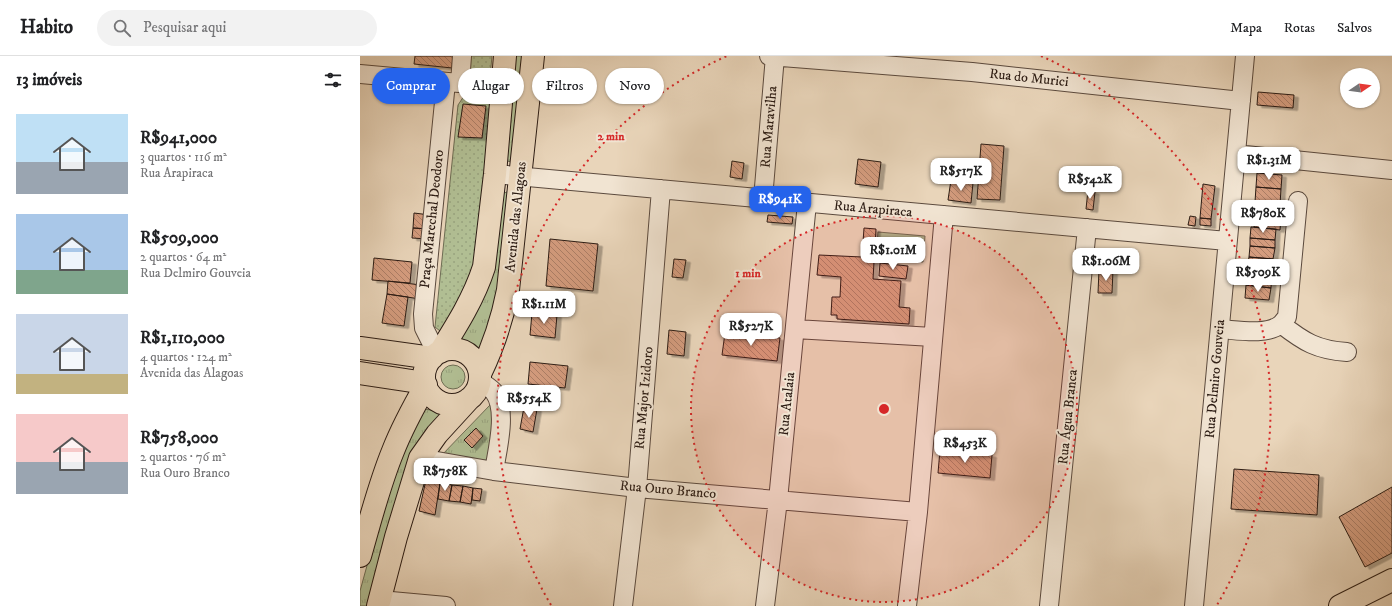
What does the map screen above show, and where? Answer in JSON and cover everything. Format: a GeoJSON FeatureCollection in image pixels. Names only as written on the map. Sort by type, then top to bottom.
{"type":"FeatureCollection","features":[{"type":"Feature","properties":{"kind":"main road","name":"Avenida das Alagoas"},"geometry":{"type":"LineString","coordinates":[[504,68],[505,56]]}},
{"type":"Feature","properties":{"kind":"main road","name":"Avenida das Alagoas"},"geometry":{"type":"LineString","coordinates":[[379,603],[396,537],[420,458],[476,384],[492,350],[503,316],[511,270],[533,56]]}},
{"type":"Feature","properties":{"kind":"main road","name":"Avenida das Alagoas"},"geometry":{"type":"LineString","coordinates":[[436,354],[463,314],[480,279],[484,267],[501,104]]}},
{"type":"Feature","properties":{"kind":"main road"},"geometry":{"type":"LineString","coordinates":[[360,348],[436,354],[448,349],[457,350],[465,352],[477,365],[476,384],[460,404],[448,405],[438,401],[430,393],[425,384]]}},
{"type":"Feature","properties":{"kind":"main road"},"geometry":{"type":"LineString","coordinates":[[360,556],[381,481],[405,422],[425,384],[425,369],[436,354]]}},
{"type":"Feature","properties":{"kind":"main road"},"geometry":{"type":"LineString","coordinates":[[360,373],[425,384]]}},
{"type":"Feature","properties":{"kind":"main road"},"geometry":{"type":"LineString","coordinates":[[1340,606],[1392,580]]}},
{"type":"Feature","properties":{"kind":"street"},"geometry":{"type":"LineString","coordinates":[[453,82],[462,56]]}},
{"type":"Feature","properties":{"kind":"street","name":"Rua do Murici"},"geometry":{"type":"LineString","coordinates":[[773,56],[973,64],[1241,101]]}},
{"type":"Feature","properties":{"kind":"street","name":"Rua Maravilha"},"geometry":{"type":"LineString","coordinates":[[763,199],[773,56]]}},
{"type":"Feature","properties":{"kind":"street","name":"Rua Delmiro Gouveia"},"geometry":{"type":"LineString","coordinates":[[1197,606],[1227,241],[1245,56]]}},
{"type":"Feature","properties":{"kind":"street"},"geometry":{"type":"LineString","coordinates":[[360,74],[458,82]]}},
{"type":"Feature","properties":{"kind":"street","name":"Praça Marechal Deodoro"},"geometry":{"type":"LineString","coordinates":[[436,354],[424,328],[423,314],[453,82]]}},
{"type":"Feature","properties":{"kind":"street"},"geometry":{"type":"LineString","coordinates":[[1236,154],[1392,170]]}},
{"type":"Feature","properties":{"kind":"street","name":"Rua Arapiraca"},"geometry":{"type":"LineString","coordinates":[[495,174],[1227,241]]}},
{"type":"Feature","properties":{"kind":"street","name":"Rua Major Izidoro"},"geometry":{"type":"LineString","coordinates":[[623,606],[637,488],[661,190]]}},
{"type":"Feature","properties":{"kind":"street"},"geometry":{"type":"LineString","coordinates":[[1220,329],[1260,332],[1270,330],[1281,324],[1287,317],[1298,201]]}},
{"type":"Feature","properties":{"kind":"street","name":"Rua Atalaia"},"geometry":{"type":"LineString","coordinates":[[765,606],[778,500],[807,203]]}},
{"type":"Feature","properties":{"kind":"street"},"geometry":{"type":"LineString","coordinates":[[908,606],[918,512],[932,337],[944,215]]}},
{"type":"Feature","properties":{"kind":"street","name":"Rua Água Branca"},"geometry":{"type":"LineString","coordinates":[[1049,606],[1087,228]]}},
{"type":"Feature","properties":{"kind":"street"},"geometry":{"type":"LineString","coordinates":[[1281,324],[1301,340],[1311,345],[1322,349],[1346,352]]}},
{"type":"Feature","properties":{"kind":"street"},"geometry":{"type":"LineString","coordinates":[[795,329],[932,337]]}},
{"type":"Feature","properties":{"kind":"street"},"geometry":{"type":"LineString","coordinates":[[476,384],[494,391],[499,401],[501,422],[494,471]]}},
{"type":"Feature","properties":{"kind":"street","name":"Rua Ouro Branco"},"geometry":{"type":"LineString","coordinates":[[420,458],[494,471],[637,488],[918,512]]}},
{"type":"Feature","properties":{"kind":"street"},"geometry":{"type":"LineString","coordinates":[[379,603],[446,606]]}},
{"type":"Feature","properties":{"kind":"green space"},"geometry":{"type":"Polygon","coordinates":[[[468,56],[492,56],[491,68],[467,68],[468,56]]]}},
{"type":"Feature","properties":{"kind":"green space"},"geometry":{"type":"Polygon","coordinates":[[[509,56],[522,56],[521,68],[508,68],[509,56]]]}},
{"type":"Feature","properties":{"kind":"green space"},"geometry":{"type":"Polygon","coordinates":[[[493,104],[472,280],[440,331],[435,327],[458,105],[493,104]]]}},
{"type":"Feature","properties":{"kind":"green space"},"geometry":{"type":"Polygon","coordinates":[[[505,104],[518,104],[513,162],[500,160],[505,104]]]}},
{"type":"Feature","properties":{"kind":"green space"},"geometry":{"type":"Polygon","coordinates":[[[512,190],[501,288],[483,358],[459,344],[487,273],[496,196],[512,190]]]}},
{"type":"Feature","properties":{"kind":"green space"},"geometry":{"type":"Polygon","coordinates":[[[878,232],[925,236],[923,262],[876,257],[878,232]]]}},
{"type":"Feature","properties":{"kind":"green space"},"geometry":{"type":"Polygon","coordinates":[[[453,365],[458,366],[464,372],[464,382],[458,388],[453,389],[448,388],[442,382],[441,377],[442,372],[448,366],[453,365]]]}},
{"type":"Feature","properties":{"kind":"green space"},"geometry":{"type":"Polygon","coordinates":[[[490,405],[496,406],[489,462],[441,456],[490,405]]]}},
{"type":"Feature","properties":{"kind":"green space"},"geometry":{"type":"Polygon","coordinates":[[[414,408],[449,412],[376,606],[360,606],[360,591],[414,408]]]}},
{"type":"Feature","properties":{"kind":"building"},"geometry":{"type":"Polygon","coordinates":[[[415,56],[453,56],[452,68],[414,64],[415,56]]]}},
{"type":"Feature","properties":{"kind":"building"},"geometry":{"type":"Polygon","coordinates":[[[1258,92],[1294,95],[1293,108],[1257,105],[1258,92]]]}},
{"type":"Feature","properties":{"kind":"building"},"geometry":{"type":"Polygon","coordinates":[[[463,104],[486,106],[482,138],[458,137],[463,104]]]}},
{"type":"Feature","properties":{"kind":"building"},"geometry":{"type":"Polygon","coordinates":[[[981,144],[1004,146],[1000,200],[977,199],[981,144]]]}},
{"type":"Feature","properties":{"kind":"building"},"geometry":{"type":"Polygon","coordinates":[[[858,159],[881,162],[878,187],[855,184],[858,159]]]}},
{"type":"Feature","properties":{"kind":"building"},"geometry":{"type":"Polygon","coordinates":[[[732,161],[744,163],[742,179],[730,177],[732,161]]]}},
{"type":"Feature","properties":{"kind":"building"},"geometry":{"type":"Polygon","coordinates":[[[1257,173],[1282,175],[1281,189],[1256,187],[1257,173]]]}},
{"type":"Feature","properties":{"kind":"building"},"geometry":{"type":"Polygon","coordinates":[[[951,180],[973,183],[971,203],[948,200],[951,180]]]}},
{"type":"Feature","properties":{"kind":"building"},"geometry":{"type":"Polygon","coordinates":[[[1203,184],[1215,186],[1211,219],[1200,218],[1203,184]]]}},
{"type":"Feature","properties":{"kind":"building"},"geometry":{"type":"Polygon","coordinates":[[[1256,187],[1281,189],[1280,204],[1255,202],[1256,187]]]}},
{"type":"Feature","properties":{"kind":"building"},"geometry":{"type":"Polygon","coordinates":[[[1088,190],[1095,192],[1093,210],[1086,209],[1088,190]]]}},
{"type":"Feature","properties":{"kind":"building"},"geometry":{"type":"Polygon","coordinates":[[[414,213],[430,215],[429,229],[413,228],[414,213]]]}},
{"type":"Feature","properties":{"kind":"building"},"geometry":{"type":"Polygon","coordinates":[[[768,215],[793,217],[792,224],[767,222],[768,215]]]}},
{"type":"Feature","properties":{"kind":"building"},"geometry":{"type":"Polygon","coordinates":[[[1255,215],[1281,217],[1280,230],[1254,227],[1255,215]]]}},
{"type":"Feature","properties":{"kind":"building"},"geometry":{"type":"Polygon","coordinates":[[[1190,216],[1196,217],[1195,226],[1188,225],[1190,216]]]}},
{"type":"Feature","properties":{"kind":"building"},"geometry":{"type":"Polygon","coordinates":[[[1200,218],[1211,219],[1211,226],[1200,225],[1200,218]]]}},
{"type":"Feature","properties":{"kind":"building"},"geometry":{"type":"Polygon","coordinates":[[[1251,227],[1276,229],[1275,240],[1250,238],[1251,227]]]}},
{"type":"Feature","properties":{"kind":"building"},"geometry":{"type":"Polygon","coordinates":[[[413,228],[429,229],[428,239],[412,238],[413,228]]]}},
{"type":"Feature","properties":{"kind":"building"},"geometry":{"type":"Polygon","coordinates":[[[864,228],[876,229],[873,279],[901,281],[899,307],[910,308],[909,324],[837,319],[837,315],[831,315],[832,297],[840,297],[841,277],[817,275],[819,255],[862,257],[864,228]]]}},
{"type":"Feature","properties":{"kind":"building"},"geometry":{"type":"Polygon","coordinates":[[[1250,238],[1275,240],[1275,248],[1250,246],[1250,238]]]}},
{"type":"Feature","properties":{"kind":"building"},"geometry":{"type":"Polygon","coordinates":[[[550,239],[598,244],[593,291],[546,286],[550,239]]]}},
{"type":"Feature","properties":{"kind":"building"},"geometry":{"type":"Polygon","coordinates":[[[1250,246],[1275,248],[1273,259],[1249,257],[1250,246]]]}},
{"type":"Feature","properties":{"kind":"building"},"geometry":{"type":"Polygon","coordinates":[[[1249,257],[1273,259],[1272,271],[1247,269],[1249,257]]]}},
{"type":"Feature","properties":{"kind":"building"},"geometry":{"type":"Polygon","coordinates":[[[374,258],[412,262],[410,283],[372,280],[374,258]]]}},
{"type":"Feature","properties":{"kind":"building"},"geometry":{"type":"Polygon","coordinates":[[[674,259],[686,260],[683,278],[672,277],[674,259]]]}},
{"type":"Feature","properties":{"kind":"building"},"geometry":{"type":"Polygon","coordinates":[[[880,263],[908,266],[906,279],[879,276],[880,263]]]}},
{"type":"Feature","properties":{"kind":"building"},"geometry":{"type":"Polygon","coordinates":[[[1247,269],[1272,271],[1271,288],[1246,285],[1247,269]]]}},
{"type":"Feature","properties":{"kind":"building"},"geometry":{"type":"Polygon","coordinates":[[[1099,270],[1113,270],[1112,293],[1098,293],[1099,270]]]}},
{"type":"Feature","properties":{"kind":"building"},"geometry":{"type":"Polygon","coordinates":[[[388,281],[421,285],[420,299],[387,294],[388,281]]]}},
{"type":"Feature","properties":{"kind":"building"},"geometry":{"type":"Polygon","coordinates":[[[1246,285],[1271,288],[1269,300],[1245,298],[1246,285]]]}},
{"type":"Feature","properties":{"kind":"building"},"geometry":{"type":"Polygon","coordinates":[[[387,294],[408,297],[404,326],[382,323],[387,294]]]}},
{"type":"Feature","properties":{"kind":"building"},"geometry":{"type":"Polygon","coordinates":[[[532,313],[557,315],[555,338],[530,335],[532,313]]]}},
{"type":"Feature","properties":{"kind":"building"},"geometry":{"type":"Polygon","coordinates":[[[669,330],[686,332],[684,356],[667,354],[669,330]]]}},
{"type":"Feature","properties":{"kind":"building"},"geometry":{"type":"Polygon","coordinates":[[[725,333],[780,338],[777,361],[722,355],[725,333]]]}},
{"type":"Feature","properties":{"kind":"building"},"geometry":{"type":"Polygon","coordinates":[[[530,362],[568,366],[565,388],[528,384],[530,362]]]}},
{"type":"Feature","properties":{"kind":"building"},"geometry":{"type":"Polygon","coordinates":[[[524,407],[537,409],[533,432],[520,429],[524,407]]]}},
{"type":"Feature","properties":{"kind":"building"},"geometry":{"type":"Polygon","coordinates":[[[476,428],[483,436],[472,448],[464,440],[476,428]]]}},
{"type":"Feature","properties":{"kind":"building"},"geometry":{"type":"Polygon","coordinates":[[[940,450],[992,455],[990,478],[938,473],[940,450]]]}},
{"type":"Feature","properties":{"kind":"building"},"geometry":{"type":"Polygon","coordinates":[[[1234,469],[1319,475],[1317,515],[1231,509],[1234,469]]]}},
{"type":"Feature","properties":{"kind":"building"},"geometry":{"type":"Polygon","coordinates":[[[426,480],[440,483],[435,515],[419,511],[426,480]]]}},
{"type":"Feature","properties":{"kind":"building"},"geometry":{"type":"Polygon","coordinates":[[[440,483],[452,485],[449,501],[438,499],[440,483]]]}},
{"type":"Feature","properties":{"kind":"building"},"geometry":{"type":"Polygon","coordinates":[[[452,485],[463,486],[460,502],[449,501],[452,485]]]}},
{"type":"Feature","properties":{"kind":"building"},"geometry":{"type":"Polygon","coordinates":[[[463,486],[473,488],[471,504],[460,502],[463,486]]]}},
{"type":"Feature","properties":{"kind":"building"},"geometry":{"type":"Polygon","coordinates":[[[1392,487],[1392,553],[1365,567],[1339,517],[1392,487]]]}},
{"type":"Feature","properties":{"kind":"building"},"geometry":{"type":"Polygon","coordinates":[[[473,488],[482,489],[480,501],[472,500],[473,488]]]}}]}
